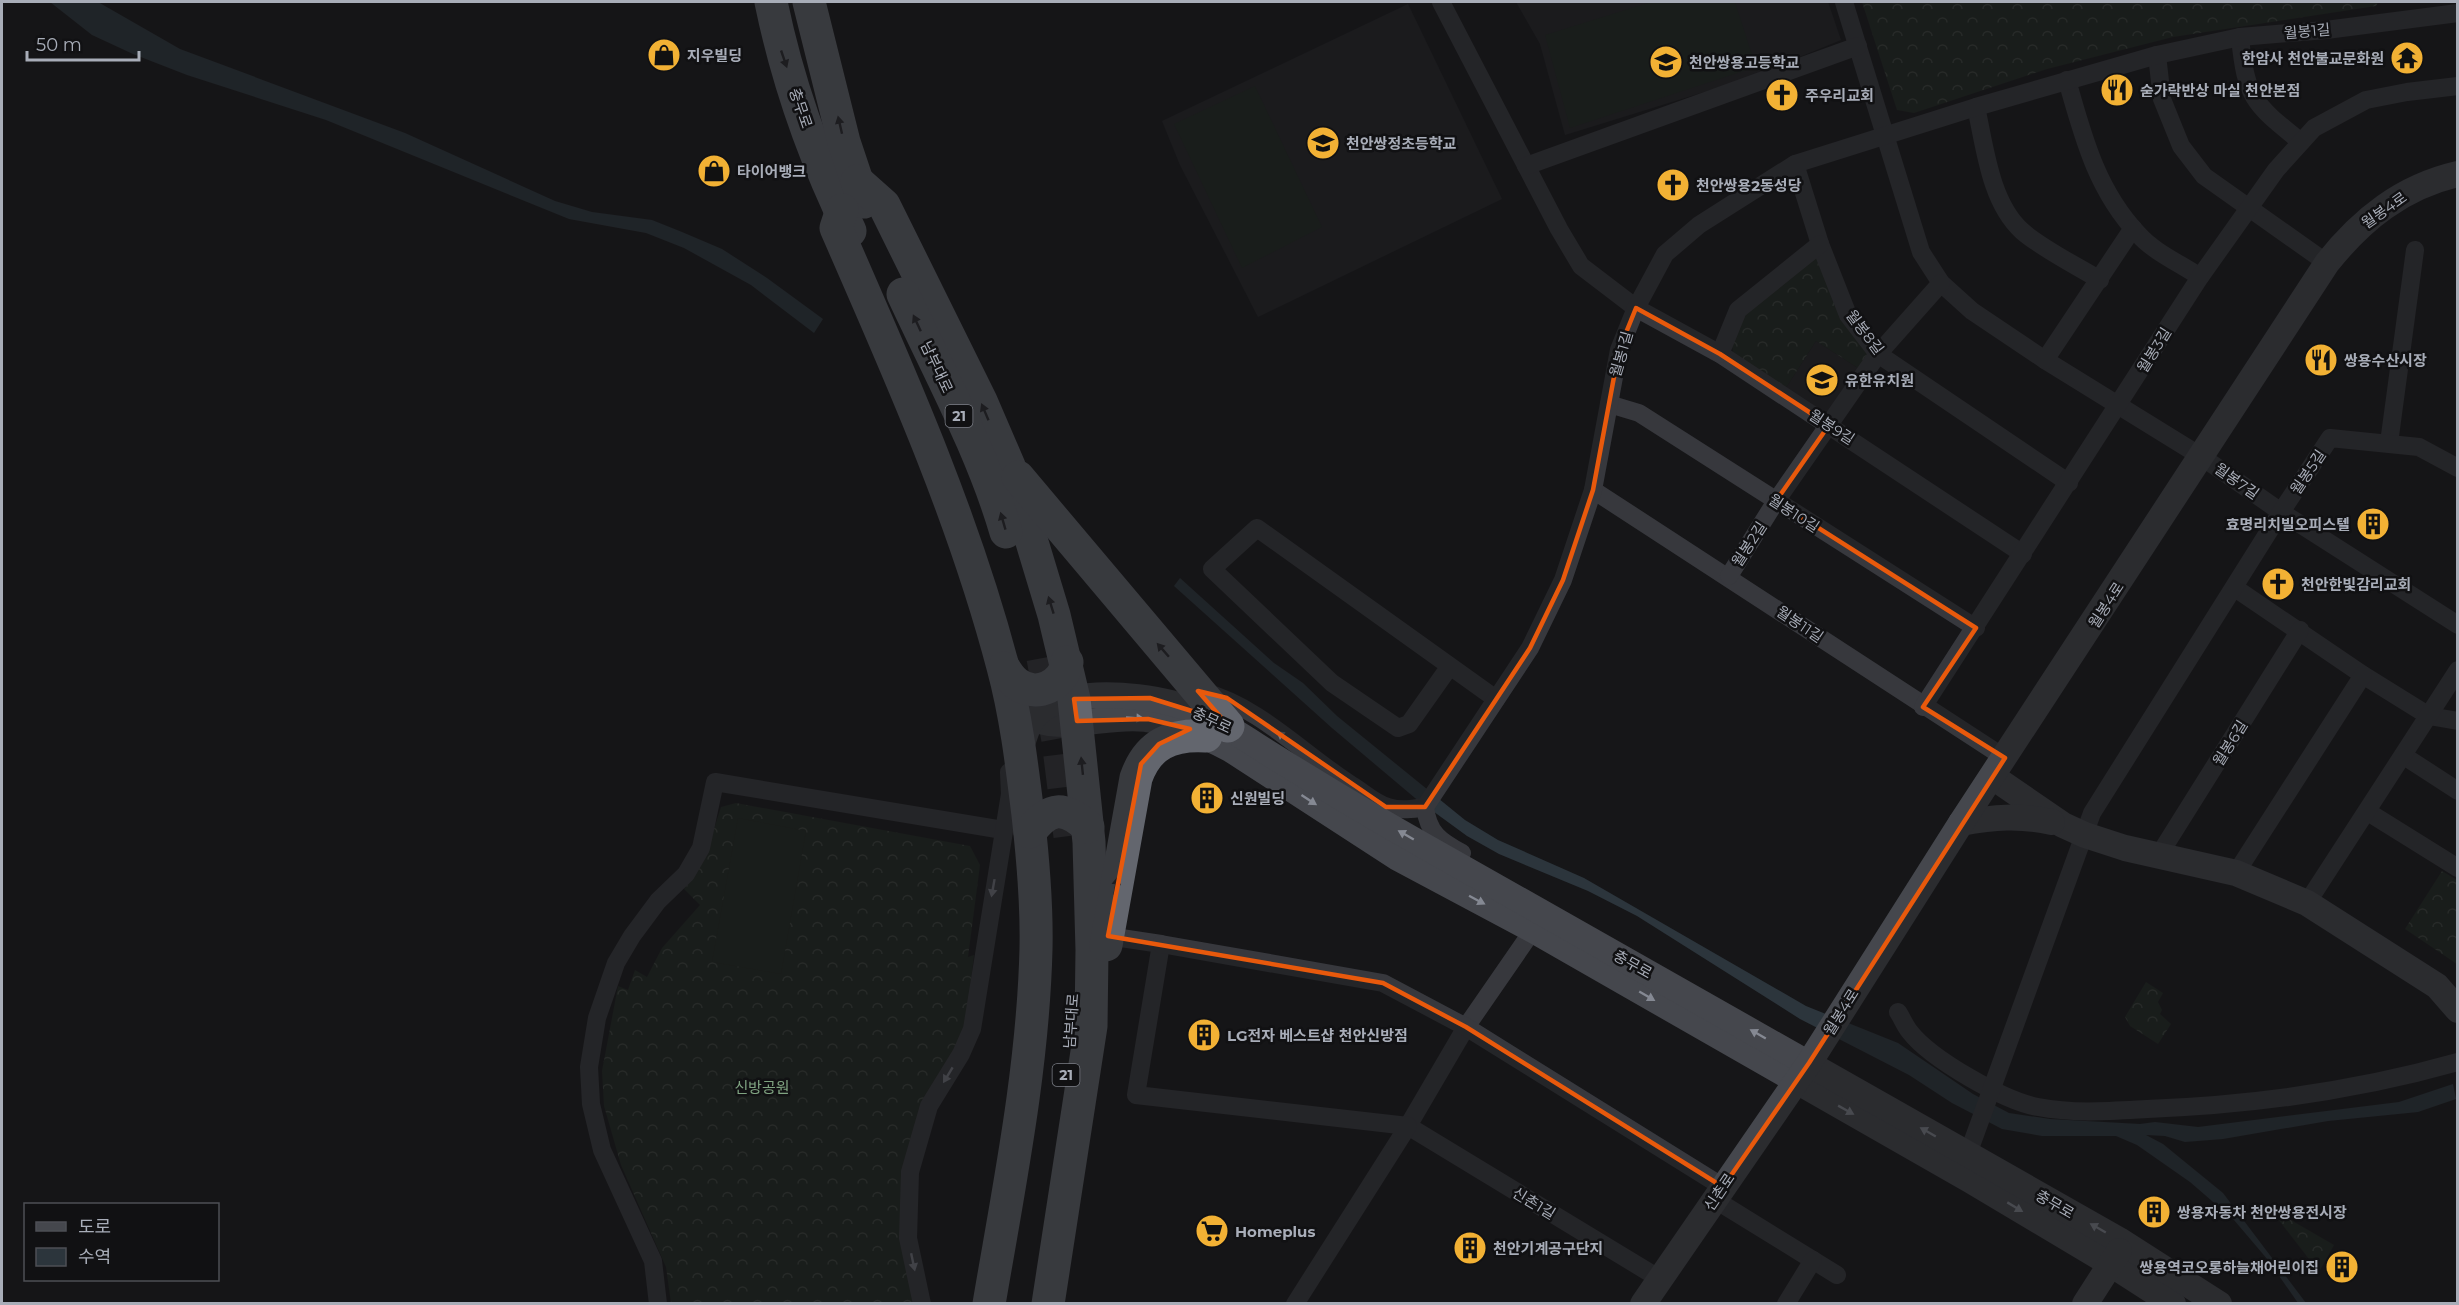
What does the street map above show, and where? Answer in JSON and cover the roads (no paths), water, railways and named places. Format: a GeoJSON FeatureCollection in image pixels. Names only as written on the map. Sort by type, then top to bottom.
{"type":"FeatureCollection","features":[{"type":"Feature","properties":{"kind":"highway","name":"충무로"},"geometry":{"type":"LineString","coordinates":[[771,2],[781,50],[820,163],[842,210]]}},
{"type":"Feature","properties":{"kind":"highway","name":"21"},"geometry":{"type":"LineString","coordinates":[[810,2],[844,142],[857,181]]}},
{"type":"Feature","properties":{"kind":"highway"},"geometry":{"type":"LineString","coordinates":[[857,181],[884,205],[981,401],[1008,466],[1035,665],[1022,712],[1020,749],[1049,836],[1092,951],[1091,1026]]}},
{"type":"Feature","properties":{"kind":"highway","name":"남부대로"},"geometry":{"type":"LineString","coordinates":[[857,181],[868,217],[999,508],[1035,665]]}},
{"type":"Feature","properties":{"kind":"highway"},"geometry":{"type":"LineString","coordinates":[[842,210],[836,228],[953,507],[1035,665],[1076,710],[1049,836],[1036,946],[1034,1014],[1026,1088],[989,1304]]}},
{"type":"Feature","properties":{"kind":"highway","name":"남부대로"},"geometry":{"type":"LineString","coordinates":[[842,210],[917,374],[984,532],[1035,665]]}},
{"type":"Feature","properties":{"kind":"highway"},"geometry":{"type":"LineString","coordinates":[[1008,466],[1198,691],[1217,731],[1173,737],[1159,744],[1141,764],[1136,778],[1091,1026],[1048,1304]]}},
{"type":"Feature","properties":{"kind":"highway","name":"남부대로"},"geometry":{"type":"LineString","coordinates":[[1005,1304],[1042,1080],[1050,1011],[1049,836]]}},
{"type":"Feature","properties":{"kind":"highway","name":"남부대로"},"geometry":{"type":"LineString","coordinates":[[1028,1304],[1070,1045],[1077,936],[1049,836]]}},
{"type":"Feature","properties":{"kind":"main road","name":"월봉4로"},"geometry":{"type":"LineString","coordinates":[[1802,1072],[1961,823],[2327,263],[2364,221],[2395,198],[2435,179],[2457,174]]}},
{"type":"Feature","properties":{"kind":"main road","name":"충무로"},"geometry":{"type":"LineString","coordinates":[[1022,712],[1046,724],[1076,710],[1123,694],[1150,698],[1202,713],[1230,748],[1398,858],[1802,1072],[1968,1154],[2118,1253],[2173,1304]]}},
{"type":"Feature","properties":{"kind":"main road","name":"충무로"},"geometry":{"type":"LineString","coordinates":[[1217,731],[1275,757],[1410,838],[1680,990],[1802,1072],[2118,1253],[2219,1304]]}},
{"type":"Feature","properties":{"kind":"main road"},"geometry":{"type":"LineString","coordinates":[[1999,768],[2074,830]]}},
{"type":"Feature","properties":{"kind":"main road"},"geometry":{"type":"LineString","coordinates":[[1961,823],[1998,816],[2025,816],[2125,848],[2236,873],[2307,903],[2447,988],[2457,1010]]}},
{"type":"Feature","properties":{"kind":"main road","name":"신촌로"},"geometry":{"type":"LineString","coordinates":[[1643,1304],[1802,1072]]}},
{"type":"Feature","properties":{"kind":"main road"},"geometry":{"type":"LineString","coordinates":[[2085,1304],[2118,1253]]}},
{"type":"Feature","properties":{"kind":"street","name":"월봉9길"},"geometry":{"type":"LineString","coordinates":[[1441,2],[1581,266],[1636,308],[1720,354],[2023,554]]}},
{"type":"Feature","properties":{"kind":"street","name":"월봉7길"},"geometry":{"type":"LineString","coordinates":[[1844,2],[1921,252],[1941,283],[1972,310],[2045,360],[2202,457],[2281,512],[2457,625]]}},
{"type":"Feature","properties":{"kind":"street","name":"월봉1길"},"geometry":{"type":"LineString","coordinates":[[1425,807],[1530,648],[1563,580],[1593,490],[1619,350],[1636,308],[1665,254],[1699,225],[1795,164],[1886,134],[2067,80],[2157,55],[2240,37],[2326,30],[2457,13]]}},
{"type":"Feature","properties":{"kind":"street"},"geometry":{"type":"LineString","coordinates":[[2240,37],[2243,74],[2253,100],[2301,142]]}},
{"type":"Feature","properties":{"kind":"street"},"geometry":{"type":"LineString","coordinates":[[1526,166],[1858,46]]}},
{"type":"Feature","properties":{"kind":"street"},"geometry":{"type":"LineString","coordinates":[[2157,55],[2162,99],[2181,146],[2204,176],[2327,263]]}},
{"type":"Feature","properties":{"kind":"street"},"geometry":{"type":"LineString","coordinates":[[2067,80],[2090,160],[2114,203],[2140,237],[2200,277]]}},
{"type":"Feature","properties":{"kind":"street","name":"월봉3길"},"geometry":{"type":"LineString","coordinates":[[1923,707],[2200,277],[2277,170],[2301,142],[2314,128],[2366,100],[2457,86]]}},
{"type":"Feature","properties":{"kind":"street"},"geometry":{"type":"LineString","coordinates":[[1976,107],[1992,175],[2002,205],[2021,231],[2100,280]]}},
{"type":"Feature","properties":{"kind":"street","name":"월봉8길"},"geometry":{"type":"LineString","coordinates":[[1795,164],[1820,244],[1848,315],[1878,354],[2069,483]]}},
{"type":"Feature","properties":{"kind":"street"},"geometry":{"type":"LineString","coordinates":[[2045,360],[2133,228]]}},
{"type":"Feature","properties":{"kind":"street"},"geometry":{"type":"LineString","coordinates":[[1720,354],[1738,310],[1820,244]]}},
{"type":"Feature","properties":{"kind":"street"},"geometry":{"type":"LineString","coordinates":[[2390,442],[2415,250]]}},
{"type":"Feature","properties":{"kind":"street","name":"월봉2길"},"geometry":{"type":"LineString","coordinates":[[1729,576],[1776,501],[1878,354],[1941,283]]}},
{"type":"Feature","properties":{"kind":"street","name":"월봉10길"},"geometry":{"type":"LineString","coordinates":[[1609,404],[1639,412],[1976,628]]}},
{"type":"Feature","properties":{"kind":"street","name":"월봉5길"},"geometry":{"type":"LineString","coordinates":[[1968,1154],[1991,1095],[2074,830],[2092,813],[2330,438],[2390,442],[2419,447],[2457,468]]}},
{"type":"Feature","properties":{"kind":"street","name":"월봉11길"},"geometry":{"type":"LineString","coordinates":[[1593,490],[1729,576],[1923,707],[1999,768]]}},
{"type":"Feature","properties":{"kind":"street"},"geometry":{"type":"LineString","coordinates":[[953,507],[963,556],[1000,695],[1010,761],[1010,794],[1049,836]]}},
{"type":"Feature","properties":{"kind":"street"},"geometry":{"type":"LineString","coordinates":[[1450,666],[1409,724],[1398,728],[1332,683],[1212,569],[1257,528],[1450,666],[1496,699]]}},
{"type":"Feature","properties":{"kind":"street"},"geometry":{"type":"LineString","coordinates":[[2235,588],[2300,630],[2363,675],[2429,716],[2457,721]]}},
{"type":"Feature","properties":{"kind":"street","name":"월봉6길"},"geometry":{"type":"LineString","coordinates":[[2159,855],[2300,630]]}},
{"type":"Feature","properties":{"kind":"street"},"geometry":{"type":"LineString","coordinates":[[2307,903],[2368,812],[2457,670]]}},
{"type":"Feature","properties":{"kind":"street"},"geometry":{"type":"LineString","coordinates":[[2236,873],[2363,675]]}},
{"type":"Feature","properties":{"kind":"street"},"geometry":{"type":"LineString","coordinates":[[1198,691],[1234,703],[1386,807],[1406,810],[1425,807],[1427,821],[1435,837],[1593,929],[1657,970],[1680,990]]}},
{"type":"Feature","properties":{"kind":"street"},"geometry":{"type":"LineString","coordinates":[[1010,794],[1020,749]]}},
{"type":"Feature","properties":{"kind":"street"},"geometry":{"type":"LineString","coordinates":[[2404,756],[2457,791]]}},
{"type":"Feature","properties":{"kind":"street"},"geometry":{"type":"LineString","coordinates":[[658,1304],[653,1261],[602,1150],[591,1104],[589,1067],[597,1018],[616,963],[632,936],[658,902],[686,874],[701,848],[715,782],[1049,836]]}},
{"type":"Feature","properties":{"kind":"street"},"geometry":{"type":"LineString","coordinates":[[2368,812],[2457,868]]}},
{"type":"Feature","properties":{"kind":"street"},"geometry":{"type":"LineString","coordinates":[[922,1304],[908,1238],[910,1172],[929,1106],[961,1054],[1049,836]]}},
{"type":"Feature","properties":{"kind":"street"},"geometry":{"type":"LineString","coordinates":[[1294,1304],[1408,1126],[1466,1027],[1533,930]]}},
{"type":"Feature","properties":{"kind":"street"},"geometry":{"type":"LineString","coordinates":[[1108,936],[1383,983],[1466,1027],[1718,1193],[1837,1275]]}},
{"type":"Feature","properties":{"kind":"street","name":"신촌1길"},"geometry":{"type":"LineString","coordinates":[[1161,944],[1136,1095],[1408,1126],[1660,1279]]}},
{"type":"Feature","properties":{"kind":"street"},"geometry":{"type":"LineString","coordinates":[[1898,1012],[1910,1032],[1929,1049],[1991,1095],[2035,1107],[2057,1110],[2208,1107],[2334,1091],[2457,1062]]}},
{"type":"Feature","properties":{"kind":"street"},"geometry":{"type":"LineString","coordinates":[[1786,1304],[1813,1260]]}},
{"type":"Feature","properties":{"kind":"water"},"geometry":{"type":"Polygon","coordinates":[[[50,2],[98,2],[180,49],[405,133],[555,201],[592,212],[652,220],[682,232],[722,249],[823,319],[814,333],[751,285],[684,248],[646,233],[569,219],[326,120],[187,75],[133,54],[92,35],[50,2]]]}},
{"type":"Feature","properties":{"kind":"water"},"geometry":{"type":"Polygon","coordinates":[[[1180,578],[1274,663],[1303,683],[1337,716],[1465,820],[1498,840],[1584,878],[1806,1006],[1898,1043],[1973,1094],[2009,1113],[2050,1119],[2140,1124],[2155,1122],[2198,1127],[2399,1102],[2453,1084],[2456,1099],[2418,1112],[2328,1121],[2223,1139],[2185,1142],[2165,1136],[2146,1135],[2163,1144],[2223,1193],[2306,1303],[2298,1303],[2268,1260],[2234,1220],[2190,1182],[2137,1145],[2116,1136],[2042,1136],[2002,1129],[1952,1103],[1909,1075],[1800,1019],[1637,916],[1588,891],[1499,854],[1467,836],[1415,798],[1332,728],[1174,586],[1180,578]]]}},
{"type":"Feature","properties":{"kind":"tunnel"},"geometry":{"type":"LineString","coordinates":[[1043,658],[1058,740],[1071,844]]}},
{"type":"Feature","properties":{"kind":"place","name":"지우빌딩"},"geometry":{"type":"Point","coordinates":[664,55]}},
{"type":"Feature","properties":{"kind":"place","name":"한암사 천안불교문화원"},"geometry":{"type":"Point","coordinates":[2407,58]}},
{"type":"Feature","properties":{"kind":"place","name":"천안쌍용고등학교"},"geometry":{"type":"Point","coordinates":[1666,62]}},
{"type":"Feature","properties":{"kind":"place","name":"숟가락반상 마실 천안본점"},"geometry":{"type":"Point","coordinates":[2117,90]}},
{"type":"Feature","properties":{"kind":"place","name":"주우리교회"},"geometry":{"type":"Point","coordinates":[1782,95]}},
{"type":"Feature","properties":{"kind":"place","name":"천안쌍정초등학교"},"geometry":{"type":"Point","coordinates":[1323,143]}},
{"type":"Feature","properties":{"kind":"place","name":"타이어뱅크"},"geometry":{"type":"Point","coordinates":[714,171]}},
{"type":"Feature","properties":{"kind":"place","name":"천안쌍용2동성당"},"geometry":{"type":"Point","coordinates":[1673,185]}},
{"type":"Feature","properties":{"kind":"place","name":"쌍용수산시장"},"geometry":{"type":"Point","coordinates":[2321,360]}},
{"type":"Feature","properties":{"kind":"place","name":"유한유치원"},"geometry":{"type":"Point","coordinates":[1822,380]}},
{"type":"Feature","properties":{"kind":"place","name":"효명리치빌오피스텔"},"geometry":{"type":"Point","coordinates":[2373,524]}},
{"type":"Feature","properties":{"kind":"place","name":"천안한빛감리교회"},"geometry":{"type":"Point","coordinates":[2278,584]}},
{"type":"Feature","properties":{"kind":"place","name":"신원빌딩"},"geometry":{"type":"Point","coordinates":[1207,798]}},
{"type":"Feature","properties":{"kind":"place","name":"LG전자 베스트샵 천안신방점"},"geometry":{"type":"Point","coordinates":[1204,1035]}},
{"type":"Feature","properties":{"kind":"place","name":"쌍용자동차 천안쌍용전시장"},"geometry":{"type":"Point","coordinates":[2154,1212]}},
{"type":"Feature","properties":{"kind":"place","name":"Homeplus"},"geometry":{"type":"Point","coordinates":[1212,1231]}},
{"type":"Feature","properties":{"kind":"place","name":"천안기계공구단지"},"geometry":{"type":"Point","coordinates":[1470,1248]}},
{"type":"Feature","properties":{"kind":"place","name":"쌍용역코오롱하늘채어린이집"},"geometry":{"type":"Point","coordinates":[2342,1267]}},
{"type":"Feature","properties":{"kind":"park label","name":"신방공원"},"geometry":{"type":"Point","coordinates":[762,1087]}}]}
